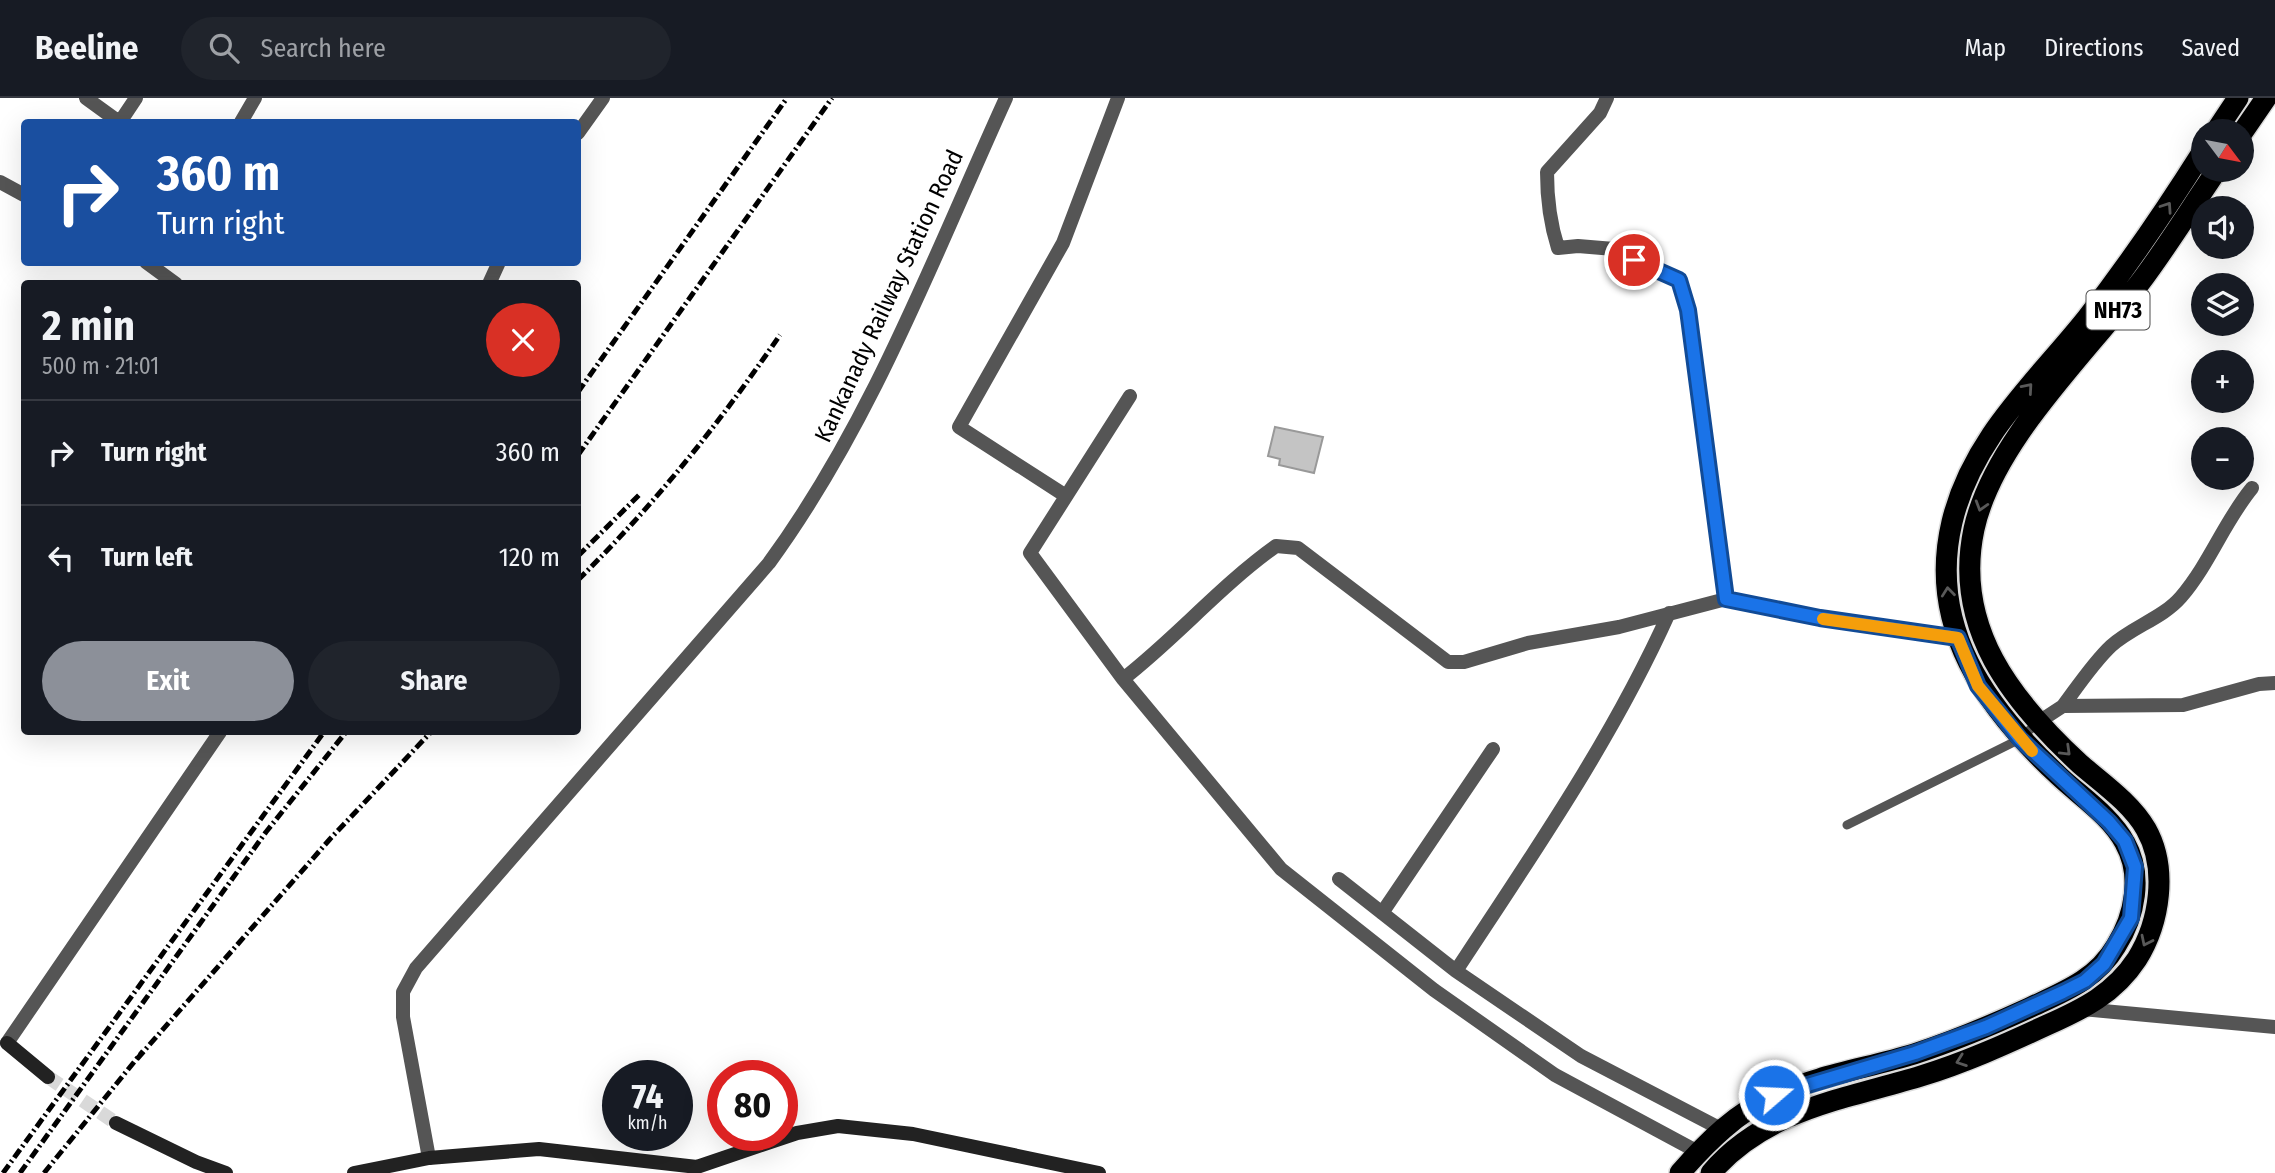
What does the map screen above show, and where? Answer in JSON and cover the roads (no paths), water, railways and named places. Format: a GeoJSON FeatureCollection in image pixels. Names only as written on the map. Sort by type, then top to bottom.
{"type":"FeatureCollection","features":[{"type":"Feature","properties":{"kind":"highway"},"geometry":{"type":"LineString","coordinates":[[2224,119],[2238,98]]}},
{"type":"Feature","properties":{"kind":"highway"},"geometry":{"type":"LineString","coordinates":[[2252,119],[2266,98]]}},
{"type":"Feature","properties":{"kind":"highway","name":"NH73"},"geometry":{"type":"LineString","coordinates":[[1680,1173],[1721,1129],[1774,1095],[1915,1053],[1986,1027],[2085,981],[2104,964],[2131,918],[2135,867],[2125,841],[2109,822],[2020,739],[1978,686],[1958,638],[1950,605],[1946,566],[1951,523],[1964,482],[1980,449],[2002,417],[2122,271],[2191,169]]}},
{"type":"Feature","properties":{"kind":"highway","name":"NH73"},"geometry":{"type":"LineString","coordinates":[[1711,1173],[1741,1144],[1784,1117],[1922,1076],[1995,1049],[2098,1001],[2122,979],[2138,957],[2154,925],[2158,863],[2146,829],[2126,805],[2038,723],[1999,674],[1980,630],[1969,566],[1974,528],[1986,490],[2010,444],[2145,276],[2209,182]]}},
{"type":"Feature","properties":{"kind":"highway"},"geometry":{"type":"LineString","coordinates":[[1986,1027],[1995,1049]]}},
{"type":"Feature","properties":{"kind":"street"},"geometry":{"type":"LineString","coordinates":[[86,98],[116,119]]}},
{"type":"Feature","properties":{"kind":"street"},"geometry":{"type":"LineString","coordinates":[[122,119],[136,98]]}},
{"type":"Feature","properties":{"kind":"street"},"geometry":{"type":"LineString","coordinates":[[243,119],[255,98]]}},
{"type":"Feature","properties":{"kind":"street"},"geometry":{"type":"LineString","coordinates":[[581,129],[603,98]]}},
{"type":"Feature","properties":{"kind":"street","name":"Kankanady Railway Station Road"},"geometry":{"type":"LineString","coordinates":[[429,1158],[403,1017],[403,992],[416,968],[760,574],[800,521],[837,459],[898,341],[1006,98]]}},
{"type":"Feature","properties":{"kind":"street"},"geometry":{"type":"LineString","coordinates":[[1066,496],[959,427],[1063,243],[1118,98]]}},
{"type":"Feature","properties":{"kind":"street"},"geometry":{"type":"LineString","coordinates":[[1607,98],[1600,113],[1547,172],[1546,198],[1554,238],[1558,248],[1578,246],[1614,249],[1679,280],[1688,310],[1726,599]]}},
{"type":"Feature","properties":{"kind":"street"},"geometry":{"type":"LineString","coordinates":[[0,182],[21,193]]}},
{"type":"Feature","properties":{"kind":"street"},"geometry":{"type":"LineString","coordinates":[[152,266],[171,280]]}},
{"type":"Feature","properties":{"kind":"street"},"geometry":{"type":"LineString","coordinates":[[1130,396],[1030,553],[1123,679],[1281,869],[1434,989],[1555,1075],[1698,1152]]}},
{"type":"Feature","properties":{"kind":"street"},"geometry":{"type":"LineString","coordinates":[[2038,723],[2063,706],[2110,647],[2170,608],[2181,597],[2202,569],[2231,513],[2250,490]]}},
{"type":"Feature","properties":{"kind":"street"},"geometry":{"type":"LineString","coordinates":[[1123,679],[1163,648],[1212,596],[1276,547],[1298,548],[1379,606],[1448,662],[1464,663],[1528,643],[1619,627],[1726,599],[1820,618],[1958,638]]}},
{"type":"Feature","properties":{"kind":"street"},"geometry":{"type":"LineString","coordinates":[[1455,971],[1561,811],[1644,670],[1669,613]]}},
{"type":"Feature","properties":{"kind":"street"},"geometry":{"type":"LineString","coordinates":[[2063,706],[2183,705],[2259,684],[2275,683]]}},
{"type":"Feature","properties":{"kind":"street"},"geometry":{"type":"LineString","coordinates":[[48,1077],[2,1043],[40,1000],[218,735]]}},
{"type":"Feature","properties":{"kind":"street"},"geometry":{"type":"LineString","coordinates":[[1382,913],[1493,749]]}},
{"type":"Feature","properties":{"kind":"street"},"geometry":{"type":"LineString","coordinates":[[1339,879],[1455,971],[1581,1056],[1721,1129]]}},
{"type":"Feature","properties":{"kind":"street"},"geometry":{"type":"LineString","coordinates":[[2082,1009],[2275,1027]]}},
{"type":"Feature","properties":{"kind":"street"},"geometry":{"type":"LineString","coordinates":[[116,1123],[196,1162],[226,1173]]}},
{"type":"Feature","properties":{"kind":"street"},"geometry":{"type":"LineString","coordinates":[[354,1173],[429,1158],[539,1149],[694,1170],[797,1133],[838,1126],[913,1133],[1099,1173]]}},
{"type":"Feature","properties":{"kind":"lane"},"geometry":{"type":"LineString","coordinates":[[1847,825],[2020,739],[2038,723]]}},
{"type":"Feature","properties":{"kind":"tunnel"},"geometry":{"type":"LineString","coordinates":[[48,1077],[116,1123]]}},
{"type":"Feature","properties":{"kind":"railway"},"geometry":{"type":"LineString","coordinates":[[581,388],[787,98]]}},
{"type":"Feature","properties":{"kind":"railway"},"geometry":{"type":"LineString","coordinates":[[581,451],[832,98]]}},
{"type":"Feature","properties":{"kind":"railway"},"geometry":{"type":"LineString","coordinates":[[581,577],[634,522],[685,462],[780,335]]}},
{"type":"Feature","properties":{"kind":"railway"},"geometry":{"type":"LineString","coordinates":[[581,553],[639,495]]}},
{"type":"Feature","properties":{"kind":"railway"},"geometry":{"type":"LineString","coordinates":[[3,1173],[322,735]]}},
{"type":"Feature","properties":{"kind":"railway"},"geometry":{"type":"LineString","coordinates":[[20,1173],[266,832],[344,735]]}},
{"type":"Feature","properties":{"kind":"railway"},"geometry":{"type":"LineString","coordinates":[[137,1059],[330,839],[428,735]]}},
{"type":"Feature","properties":{"kind":"railway"},"geometry":{"type":"LineString","coordinates":[[44,1173],[143,1051]]}}]}
